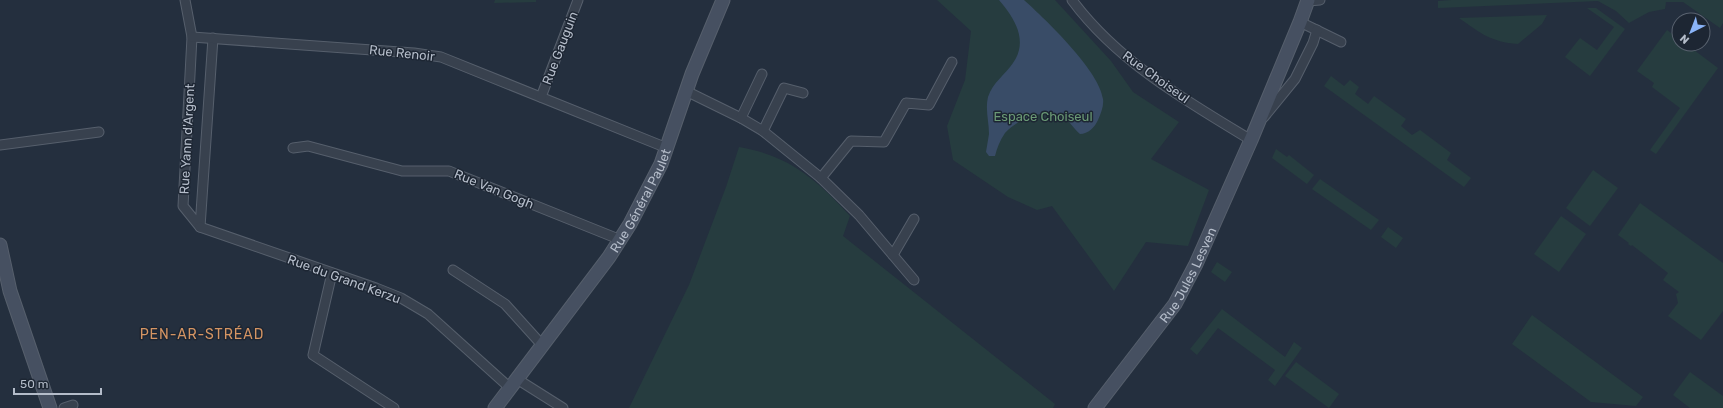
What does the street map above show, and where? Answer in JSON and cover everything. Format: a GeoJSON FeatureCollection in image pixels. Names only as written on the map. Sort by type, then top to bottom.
{"type":"FeatureCollection","features":[{"type":"Feature","properties":{"kind":"street","name":"Rue Yann d'Argent"},"geometry":{"type":"LineString","coordinates":[[185,0],[192,37],[183,206],[200,227]]}},
{"type":"Feature","properties":{"kind":"street","name":"Rue Gauguin"},"geometry":{"type":"LineString","coordinates":[[542,97],[578,0]]}},
{"type":"Feature","properties":{"kind":"street","name":"Rue Général Paulet"},"geometry":{"type":"LineString","coordinates":[[495,408],[621,240],[655,178],[667,148],[686,91],[723,0]]}},
{"type":"Feature","properties":{"kind":"street","name":"Rue Choiseul"},"geometry":{"type":"LineString","coordinates":[[1072,0],[1093,27],[1129,59],[1184,99],[1251,140]]}},
{"type":"Feature","properties":{"kind":"street","name":"Rue Jules Lesven"},"geometry":{"type":"LineString","coordinates":[[1095,408],[1175,304],[1204,246],[1251,140],[1300,22],[1312,0]]}},
{"type":"Feature","properties":{"kind":"street"},"geometry":{"type":"LineString","coordinates":[[1300,22],[1342,42]]}},
{"type":"Feature","properties":{"kind":"street","name":"Rue Jules Lesven"},"geometry":{"type":"LineString","coordinates":[[1256,127],[1295,80],[1313,43],[1317,30]]}},
{"type":"Feature","properties":{"kind":"street","name":"Rue Renoir"},"geometry":{"type":"LineString","coordinates":[[192,37],[441,56],[667,148]]}},
{"type":"Feature","properties":{"kind":"street","name":"Rue Yann d'Argent"},"geometry":{"type":"LineString","coordinates":[[200,227],[213,38]]}},
{"type":"Feature","properties":{"kind":"street"},"geometry":{"type":"LineString","coordinates":[[821,178],[851,141],[884,142],[906,103],[929,105],[952,62]]}},
{"type":"Feature","properties":{"kind":"street"},"geometry":{"type":"LineString","coordinates":[[741,118],[762,74]]}},
{"type":"Feature","properties":{"kind":"street"},"geometry":{"type":"LineString","coordinates":[[763,131],[784,88],[803,93]]}},
{"type":"Feature","properties":{"kind":"street"},"geometry":{"type":"LineString","coordinates":[[686,91],[741,118],[763,131],[821,178],[859,215],[914,280]]}},
{"type":"Feature","properties":{"kind":"street"},"geometry":{"type":"LineString","coordinates":[[0,145],[100,132]]}},
{"type":"Feature","properties":{"kind":"street","name":"Rue Van Gogh"},"geometry":{"type":"LineString","coordinates":[[293,148],[308,146],[402,171],[449,171],[621,240]]}},
{"type":"Feature","properties":{"kind":"street"},"geometry":{"type":"LineString","coordinates":[[893,255],[914,219]]}},
{"type":"Feature","properties":{"kind":"street","name":"Rue du Grand Kerzu"},"geometry":{"type":"LineString","coordinates":[[200,227],[382,290],[401,298],[428,314],[513,383]]}},
{"type":"Feature","properties":{"kind":"street"},"geometry":{"type":"LineString","coordinates":[[0,245],[10,291],[50,408]]}},
{"type":"Feature","properties":{"kind":"street"},"geometry":{"type":"LineString","coordinates":[[453,270],[506,304],[542,345]]}},
{"type":"Feature","properties":{"kind":"street"},"geometry":{"type":"LineString","coordinates":[[332,273],[313,356],[394,408]]}},
{"type":"Feature","properties":{"kind":"street"},"geometry":{"type":"LineString","coordinates":[[513,383],[563,408]]}},
{"type":"Feature","properties":{"kind":"street"},"geometry":{"type":"LineString","coordinates":[[64,408],[73,404]]}},
{"type":"Feature","properties":{"kind":"green space"},"geometry":{"type":"Polygon","coordinates":[[[495,0],[536,0],[536,2],[494,3],[495,0]]]}},
{"type":"Feature","properties":{"kind":"green space","name":"Espace Choiseul"},"geometry":{"type":"Polygon","coordinates":[[[937,0],[1055,0],[1111,61],[1133,92],[1179,122],[1151,159],[1209,190],[1188,246],[1146,242],[1114,291],[1052,206],[1037,210],[1008,197],[953,160],[947,126],[965,80],[971,31],[937,0]]]}},
{"type":"Feature","properties":{"kind":"green space"},"geometry":{"type":"Polygon","coordinates":[[[1723,0],[1723,23],[1720,28],[1711,22],[1711,12],[1697,12],[1683,2],[1666,2],[1665,9],[1649,12],[1629,23],[1616,11],[1598,1],[1438,8],[1438,1],[1723,0]]]}},
{"type":"Feature","properties":{"kind":"green space"},"geometry":{"type":"Polygon","coordinates":[[[1587,8],[1596,8],[1625,29],[1590,76],[1565,57],[1580,38],[1597,50],[1614,27],[1587,8]]]}},
{"type":"Feature","properties":{"kind":"green space"},"geometry":{"type":"Polygon","coordinates":[[[1547,15],[1542,24],[1518,44],[1500,41],[1486,36],[1459,18],[1547,15]]]}},
{"type":"Feature","properties":{"kind":"green space"},"geometry":{"type":"Polygon","coordinates":[[[1667,30],[1671,33],[1671,52],[1697,52],[1718,68],[1656,154],[1650,150],[1680,108],[1652,87],[1654,83],[1637,71],[1667,30]]]}},
{"type":"Feature","properties":{"kind":"green space"},"geometry":{"type":"Polygon","coordinates":[[[1331,76],[1344,86],[1350,80],[1359,87],[1355,94],[1368,104],[1374,96],[1406,119],[1401,126],[1412,135],[1420,130],[1451,153],[1447,160],[1471,178],[1464,187],[1324,86],[1331,76]]]}},
{"type":"Feature","properties":{"kind":"green space"},"geometry":{"type":"Polygon","coordinates":[[[739,147],[773,156],[788,163],[813,180],[850,216],[843,236],[1055,404],[1053,408],[629,408],[689,285],[726,187],[739,147]]]}},
{"type":"Feature","properties":{"kind":"green space"},"geometry":{"type":"Polygon","coordinates":[[[1276,149],[1287,157],[1289,155],[1314,175],[1307,184],[1272,158],[1276,149]]]}},
{"type":"Feature","properties":{"kind":"green space"},"geometry":{"type":"Polygon","coordinates":[[[1593,170],[1618,188],[1590,226],[1566,208],[1593,170]]]}},
{"type":"Feature","properties":{"kind":"green space"},"geometry":{"type":"Polygon","coordinates":[[[1320,179],[1379,220],[1371,230],[1312,189],[1320,179]]]}},
{"type":"Feature","properties":{"kind":"green space"},"geometry":{"type":"Polygon","coordinates":[[[1640,203],[1723,263],[1723,311],[1701,340],[1668,316],[1678,303],[1676,294],[1679,292],[1663,280],[1668,273],[1618,235],[1640,203]]]}},
{"type":"Feature","properties":{"kind":"green space"},"geometry":{"type":"Polygon","coordinates":[[[1561,216],[1586,234],[1559,272],[1534,254],[1561,216]]]}},
{"type":"Feature","properties":{"kind":"green space"},"geometry":{"type":"Polygon","coordinates":[[[1388,227],[1403,238],[1396,248],[1381,237],[1388,227]]]}},
{"type":"Feature","properties":{"kind":"green space"},"geometry":{"type":"Polygon","coordinates":[[[1217,262],[1232,272],[1225,282],[1211,272],[1217,262]]]}},
{"type":"Feature","properties":{"kind":"green space"},"geometry":{"type":"Polygon","coordinates":[[[1222,309],[1285,357],[1294,342],[1302,348],[1275,386],[1268,380],[1275,370],[1218,328],[1197,355],[1190,349],[1222,309]]]}},
{"type":"Feature","properties":{"kind":"green space"},"geometry":{"type":"Polygon","coordinates":[[[1532,315],[1643,397],[1636,406],[1591,402],[1512,344],[1532,315]]]}},
{"type":"Feature","properties":{"kind":"green space"},"geometry":{"type":"Polygon","coordinates":[[[1296,362],[1339,394],[1329,408],[1285,376],[1296,362]]]}},
{"type":"Feature","properties":{"kind":"green space"},"geometry":{"type":"Polygon","coordinates":[[[1690,372],[1723,396],[1723,408],[1690,408],[1673,395],[1690,372]]]}},
{"type":"Feature","properties":{"kind":"water"},"geometry":{"type":"Polygon","coordinates":[[[999,0],[1024,0],[1058,32],[1082,60],[1099,87],[1103,99],[1101,112],[1097,123],[1093,128],[1083,134],[1080,134],[1062,116],[1048,113],[1040,114],[1024,119],[1010,128],[1002,138],[995,156],[989,156],[986,152],[989,134],[987,111],[988,97],[996,83],[1013,63],[1018,55],[1020,46],[1018,30],[1010,14],[999,0]]]}},
{"type":"Feature","properties":{"kind":"district","name":"PEN-AR-STRÉAD"},"geometry":{"type":"Point","coordinates":[202,334]}}]}
